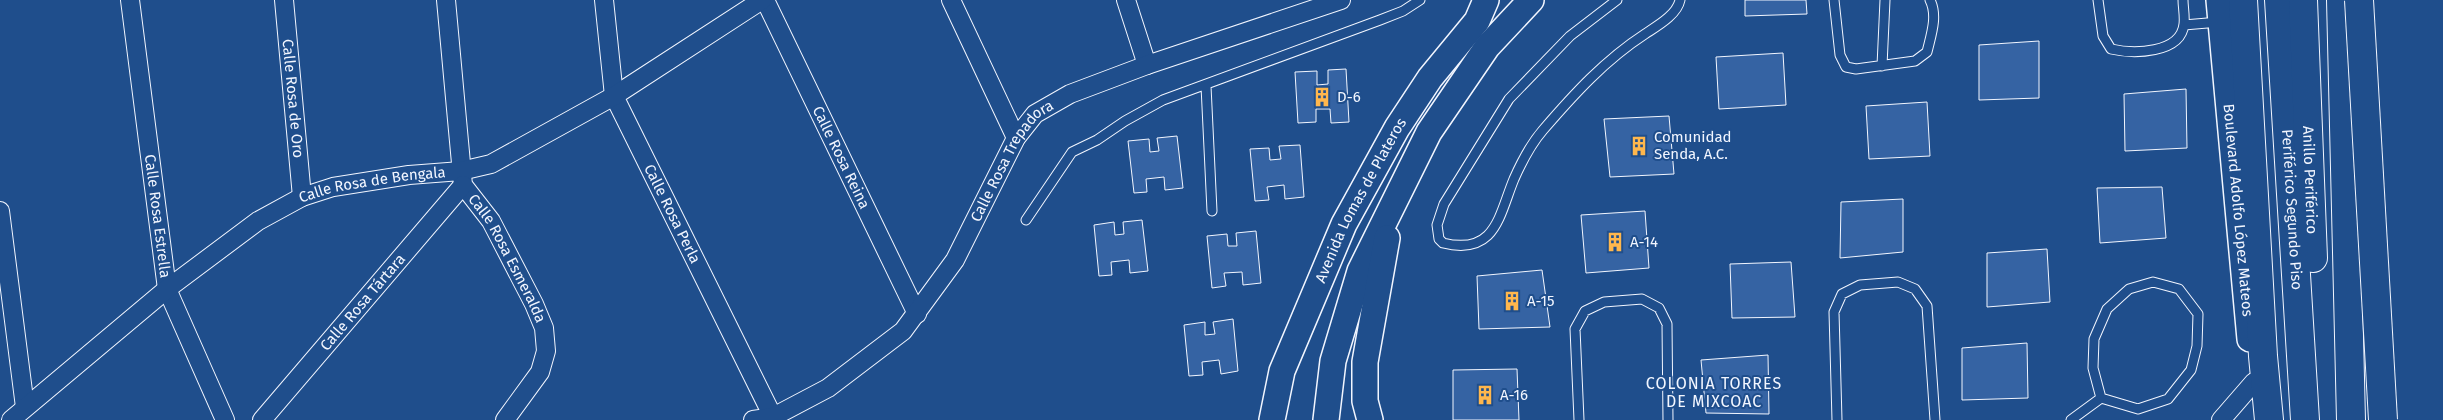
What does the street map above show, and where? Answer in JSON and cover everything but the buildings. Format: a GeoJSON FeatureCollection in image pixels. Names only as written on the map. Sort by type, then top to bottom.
{"type":"FeatureCollection","features":[{"type":"Feature","properties":{"kind":"highway"},"geometry":{"type":"LineString","coordinates":[[2243,0],[2263,356],[2269,420]]}},
{"type":"Feature","properties":{"kind":"highway","name":"Periférico Segundo Piso"},"geometry":{"type":"LineString","coordinates":[[2279,0],[2305,420]]}},
{"type":"Feature","properties":{"kind":"highway","name":"Anillo Periférico"},"geometry":{"type":"LineString","coordinates":[[2303,0],[2319,420]]}},
{"type":"Feature","properties":{"kind":"highway"},"geometry":{"type":"LineString","coordinates":[[2341,0],[2343,157],[2351,420]]}},
{"type":"Feature","properties":{"kind":"highway"},"geometry":{"type":"LineString","coordinates":[[2359,0],[2383,420]]}},
{"type":"Feature","properties":{"kind":"highway"},"geometry":{"type":"LineString","coordinates":[[2343,157],[2383,212]]}},
{"type":"Feature","properties":{"kind":"main road","name":"Avenida Lomas de Plateros"},"geometry":{"type":"LineString","coordinates":[[1272,420],[1282,371],[1344,224],[1397,128],[1430,78],[1477,21],[1486,0]]}},
{"type":"Feature","properties":{"kind":"main road","name":"Avenida Lomas de Plateros"},"geometry":{"type":"LineString","coordinates":[[1326,420],[1333,362],[1360,271],[1430,132],[1487,47],[1531,0]]}},
{"type":"Feature","properties":{"kind":"main road"},"geometry":{"type":"LineString","coordinates":[[2370,0],[2395,420]]}},
{"type":"Feature","properties":{"kind":"main road","name":"Boulevard Adolfo López Mateos"},"geometry":{"type":"LineString","coordinates":[[2221,11],[2258,420]]}},
{"type":"Feature","properties":{"kind":"main road"},"geometry":{"type":"LineString","coordinates":[[1370,420],[1364,401],[1365,362],[1394,205]]}},
{"type":"Feature","properties":{"kind":"street","name":"Calle Rosa Estrella"},"geometry":{"type":"LineString","coordinates":[[130,0],[167,289],[225,420]]}},
{"type":"Feature","properties":{"kind":"street","name":"Calle Rosa de Oro"},"geometry":{"type":"LineString","coordinates":[[284,0],[302,197]]}},
{"type":"Feature","properties":{"kind":"street"},"geometry":{"type":"LineString","coordinates":[[446,0],[462,178]]}},
{"type":"Feature","properties":{"kind":"street","name":"Calle Rosa Perla"},"geometry":{"type":"LineString","coordinates":[[604,0],[614,96],[773,417]]}},
{"type":"Feature","properties":{"kind":"street","name":"Calle Rosa de Bengala"},"geometry":{"type":"LineString","coordinates":[[11,420],[167,289],[258,222],[302,197],[333,187],[409,175],[462,178],[614,96],[764,0]]}},
{"type":"Feature","properties":{"kind":"street","name":"Calle Rosa Reina"},"geometry":{"type":"LineString","coordinates":[[764,0],[917,314]]}},
{"type":"Feature","properties":{"kind":"street"},"geometry":{"type":"LineString","coordinates":[[951,0],[1016,138]]}},
{"type":"Feature","properties":{"kind":"street"},"geometry":{"type":"LineString","coordinates":[[1126,0],[1147,65]]}},
{"type":"Feature","properties":{"kind":"street","name":"Calle Rosa Trepadora"},"geometry":{"type":"LineString","coordinates":[[753,420],[773,417],[828,388],[903,332],[955,260],[1016,138],[1035,114],[1070,94],[1147,65],[1341,0]]}},
{"type":"Feature","properties":{"kind":"street","name":"Calle Rosa Tártara"},"geometry":{"type":"LineString","coordinates":[[262,420],[462,178]]}},
{"type":"Feature","properties":{"kind":"street","name":"Calle Rosa Esmeralda"},"geometry":{"type":"LineString","coordinates":[[462,178],[491,221],[534,304],[544,328],[546,351],[540,372],[505,420]]}},
{"type":"Feature","properties":{"kind":"street"},"geometry":{"type":"LineString","coordinates":[[0,211],[25,408]]}},
{"type":"Feature","properties":{"kind":"street"},"geometry":{"type":"LineString","coordinates":[[2222,420],[2254,382]]}},
{"type":"Feature","properties":{"kind":"lane"},"geometry":{"type":"LineString","coordinates":[[1026,220],[1072,152],[1097,140],[1125,121],[1162,100],[1206,86],[1380,20],[1403,11],[1420,0]]}},
{"type":"Feature","properties":{"kind":"lane"},"geometry":{"type":"LineString","coordinates":[[1617,0],[1570,36],[1508,99],[1444,204],[1436,225],[1439,239],[1443,243],[1472,244],[1490,235],[1503,213],[1513,180],[1529,147],[1592,76],[1624,48],[1663,22],[1679,6],[1680,0]]}},
{"type":"Feature","properties":{"kind":"lane"},"geometry":{"type":"LineString","coordinates":[[1834,0],[1840,55],[1846,67],[1856,69],[1915,61],[1927,52],[1934,20],[1933,7],[1930,0]]}},
{"type":"Feature","properties":{"kind":"lane"},"geometry":{"type":"LineString","coordinates":[[1882,66],[1886,0]]}},
{"type":"Feature","properties":{"kind":"lane"},"geometry":{"type":"LineString","coordinates":[[2098,0],[2103,36],[2111,49],[2128,53],[2162,48],[2178,38],[2184,25],[2186,0]]}},
{"type":"Feature","properties":{"kind":"lane"},"geometry":{"type":"LineString","coordinates":[[2184,25],[2221,11]]}},
{"type":"Feature","properties":{"kind":"lane"},"geometry":{"type":"LineString","coordinates":[[1206,86],[1212,211]]}},
{"type":"Feature","properties":{"kind":"lane"},"geometry":{"type":"LineString","coordinates":[[1837,420],[1834,312],[1842,294],[1860,285],[1898,282],[1915,289],[1927,306],[1935,420]]}},
{"type":"Feature","properties":{"kind":"lane"},"geometry":{"type":"LineString","coordinates":[[2153,282],[2179,289],[2198,314],[2198,346],[2190,370],[2168,399],[2138,408],[2102,398],[2093,368],[2094,338],[2107,309],[2129,289],[2153,282]]}},
{"type":"Feature","properties":{"kind":"lane"},"geometry":{"type":"LineString","coordinates":[[1579,420],[1575,329],[1585,311],[1604,302],[1642,298],[1659,308],[1667,324],[1668,420]]}},
{"type":"Feature","properties":{"kind":"lane"},"geometry":{"type":"LineString","coordinates":[[2071,420],[2102,398]]}},
{"type":"Feature","properties":{"kind":"place","name":"D-6"},"geometry":{"type":"Point","coordinates":[1322,97]}},
{"type":"Feature","properties":{"kind":"place","name":"Comunidad Senda, A.C."},"geometry":{"type":"Point","coordinates":[1639,146]}},
{"type":"Feature","properties":{"kind":"place","name":"A-14"},"geometry":{"type":"Point","coordinates":[1615,242]}},
{"type":"Feature","properties":{"kind":"place","name":"A-15"},"geometry":{"type":"Point","coordinates":[1512,301]}},
{"type":"Feature","properties":{"kind":"place","name":"A-16"},"geometry":{"type":"Point","coordinates":[1485,395]}},
{"type":"Feature","properties":{"kind":"district","name":"COLONIA TORRES DE MIXCOAC"},"geometry":{"type":"Point","coordinates":[1714,392]}}]}
